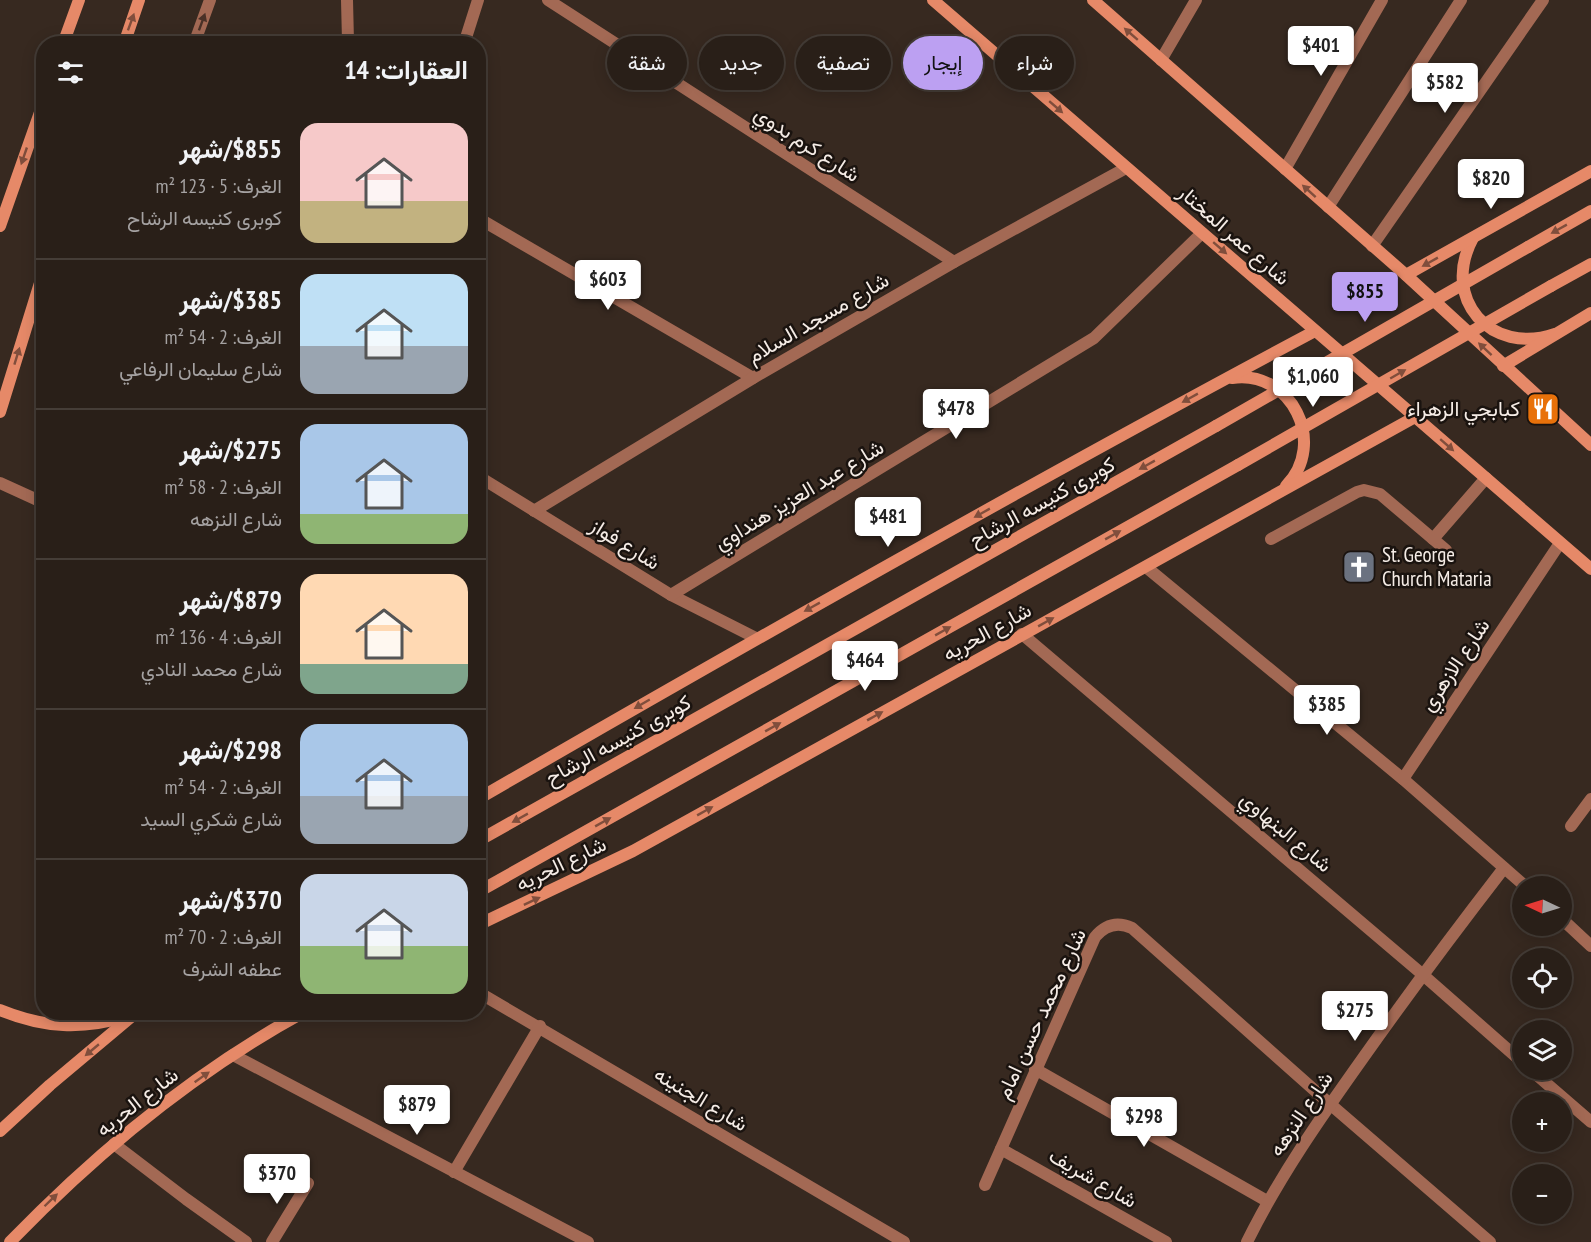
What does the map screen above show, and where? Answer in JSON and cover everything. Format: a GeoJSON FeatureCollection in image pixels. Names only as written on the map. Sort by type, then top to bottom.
{"type":"FeatureCollection","features":[{"type":"Feature","properties":{"kind":"main road"},"geometry":{"type":"LineString","coordinates":[[66,36],[79,0]]}},
{"type":"Feature","properties":{"kind":"main road"},"geometry":{"type":"LineString","coordinates":[[127,36],[139,0]]}},
{"type":"Feature","properties":{"kind":"main road","name":"شارع عمر المختار"},"geometry":{"type":"LineString","coordinates":[[933,0],[1591,569]]}},
{"type":"Feature","properties":{"kind":"main road"},"geometry":{"type":"LineString","coordinates":[[1093,0],[1406,275],[1591,445]]}},
{"type":"Feature","properties":{"kind":"main road"},"geometry":{"type":"LineString","coordinates":[[0,226],[36,124]]}},
{"type":"Feature","properties":{"kind":"main road"},"geometry":{"type":"LineString","coordinates":[[1406,275],[1591,171]]}},
{"type":"Feature","properties":{"kind":"main road","name":"كوبرى كنيسه الرشاح"},"geometry":{"type":"LineString","coordinates":[[486,837],[1216,426],[1591,211]]}},
{"type":"Feature","properties":{"kind":"main road"},"geometry":{"type":"LineString","coordinates":[[1473,237],[1462,268],[1467,301],[1476,315],[1487,326],[1513,338],[1534,339],[1556,334]]}},
{"type":"Feature","properties":{"kind":"main road"},"geometry":{"type":"LineString","coordinates":[[486,888],[1591,264]]}},
{"type":"Feature","properties":{"kind":"main road"},"geometry":{"type":"LineString","coordinates":[[0,412],[36,296]]}},
{"type":"Feature","properties":{"kind":"main road"},"geometry":{"type":"LineString","coordinates":[[1503,366],[1591,313]]}},
{"type":"Feature","properties":{"kind":"main road"},"geometry":{"type":"LineString","coordinates":[[486,794],[756,638],[1315,331]]}},
{"type":"Feature","properties":{"kind":"main road"},"geometry":{"type":"LineString","coordinates":[[1224,379],[1241,377],[1257,379],[1272,385],[1286,394],[1299,415],[1305,439],[1304,455],[1293,477],[1276,495]]}},
{"type":"Feature","properties":{"kind":"main road","name":"شارع الحريه"},"geometry":{"type":"LineString","coordinates":[[486,921],[633,851],[1415,417]]}},
{"type":"Feature","properties":{"kind":"main road"},"geometry":{"type":"LineString","coordinates":[[0,1010],[26,1020],[54,1025],[82,1026],[115,1020]]}},
{"type":"Feature","properties":{"kind":"main road"},"geometry":{"type":"LineString","coordinates":[[0,1131],[50,1085],[128,1020]]}},
{"type":"Feature","properties":{"kind":"main road","name":"شارع الحريه"},"geometry":{"type":"LineString","coordinates":[[10,1242],[51,1200],[114,1143],[233,1055],[291,1020]]}},
{"type":"Feature","properties":{"kind":"street"},"geometry":{"type":"LineString","coordinates":[[198,36],[210,0]]}},
{"type":"Feature","properties":{"kind":"street"},"geometry":{"type":"LineString","coordinates":[[347,0],[348,36]]}},
{"type":"Feature","properties":{"kind":"street"},"geometry":{"type":"LineString","coordinates":[[466,36],[477,0]]}},
{"type":"Feature","properties":{"kind":"street","name":"شارع كرم بدوي"},"geometry":{"type":"LineString","coordinates":[[548,0],[954,262]]}},
{"type":"Feature","properties":{"kind":"street"},"geometry":{"type":"LineString","coordinates":[[1161,60],[1196,0]]}},
{"type":"Feature","properties":{"kind":"street"},"geometry":{"type":"LineString","coordinates":[[1285,169],[1382,0]]}},
{"type":"Feature","properties":{"kind":"street"},"geometry":{"type":"LineString","coordinates":[[1328,207],[1461,0]]}},
{"type":"Feature","properties":{"kind":"street"},"geometry":{"type":"LineString","coordinates":[[1372,246],[1543,0]]}},
{"type":"Feature","properties":{"kind":"street","name":"شارع مسجد السلام"},"geometry":{"type":"LineString","coordinates":[[534,511],[753,378],[954,262],[1126,168]]}},
{"type":"Feature","properties":{"kind":"street"},"geometry":{"type":"LineString","coordinates":[[486,223],[753,378]]}},
{"type":"Feature","properties":{"kind":"street","name":"شارع عبد العزيز هنداوي"},"geometry":{"type":"LineString","coordinates":[[671,596],[1094,338],[1202,232]]}},
{"type":"Feature","properties":{"kind":"street"},"geometry":{"type":"LineString","coordinates":[[1433,538],[1486,478]]}},
{"type":"Feature","properties":{"kind":"street","name":"شارع فواز"},"geometry":{"type":"LineString","coordinates":[[486,481],[671,596],[756,638]]}},
{"type":"Feature","properties":{"kind":"street"},"geometry":{"type":"LineString","coordinates":[[0,483],[36,499]]}},
{"type":"Feature","properties":{"kind":"street"},"geometry":{"type":"LineString","coordinates":[[1271,539],[1364,490],[1380,494],[1446,550]]}},
{"type":"Feature","properties":{"kind":"street","name":"شارع الازهري"},"geometry":{"type":"LineString","coordinates":[[1403,779],[1560,543]]}},
{"type":"Feature","properties":{"kind":"street"},"geometry":{"type":"LineString","coordinates":[[1146,567],[1403,779],[1513,876]]}},
{"type":"Feature","properties":{"kind":"street","name":"شارع البنهاوي"},"geometry":{"type":"LineString","coordinates":[[1023,634],[1512,1053]]}},
{"type":"Feature","properties":{"kind":"street"},"geometry":{"type":"LineString","coordinates":[[1571,826],[1591,799]]}},
{"type":"Feature","properties":{"kind":"street","name":"شارع النزهه"},"geometry":{"type":"LineString","coordinates":[[1247,1242],[1267,1201],[1330,1104],[1422,974],[1504,868]]}},
{"type":"Feature","properties":{"kind":"street","name":"شارع محمد حسن امام"},"geometry":{"type":"LineString","coordinates":[[985,1185],[1095,938],[1105,928],[1119,924],[1132,928],[1490,1242]]}},
{"type":"Feature","properties":{"kind":"street"},"geometry":{"type":"LineString","coordinates":[[1572,929],[1591,946]]}},
{"type":"Feature","properties":{"kind":"street","name":"شارع الجنينه"},"geometry":{"type":"LineString","coordinates":[[486,996],[540,1026],[904,1242]]}},
{"type":"Feature","properties":{"kind":"street"},"geometry":{"type":"LineString","coordinates":[[454,1172],[540,1026]]}},
{"type":"Feature","properties":{"kind":"street"},"geometry":{"type":"LineString","coordinates":[[233,1055],[588,1242]]}},
{"type":"Feature","properties":{"kind":"street"},"geometry":{"type":"LineString","coordinates":[[1035,1069],[1267,1201]]}},
{"type":"Feature","properties":{"kind":"street"},"geometry":{"type":"LineString","coordinates":[[1543,1080],[1591,1122]]}},
{"type":"Feature","properties":{"kind":"street"},"geometry":{"type":"LineString","coordinates":[[114,1143],[246,1242]]}},
{"type":"Feature","properties":{"kind":"street","name":"شارع شريف"},"geometry":{"type":"LineString","coordinates":[[1001,1149],[1166,1242]]}},
{"type":"Feature","properties":{"kind":"street"},"geometry":{"type":"LineString","coordinates":[[272,1242],[308,1183]]}},
{"type":"Feature","properties":{"kind":"place","name":"كبابجي الزهراء"},"geometry":{"type":"Point","coordinates":[1543,409]}},
{"type":"Feature","properties":{"kind":"place","name":"St. George Church Mataria"},"geometry":{"type":"Point","coordinates":[1359,567]}}]}
